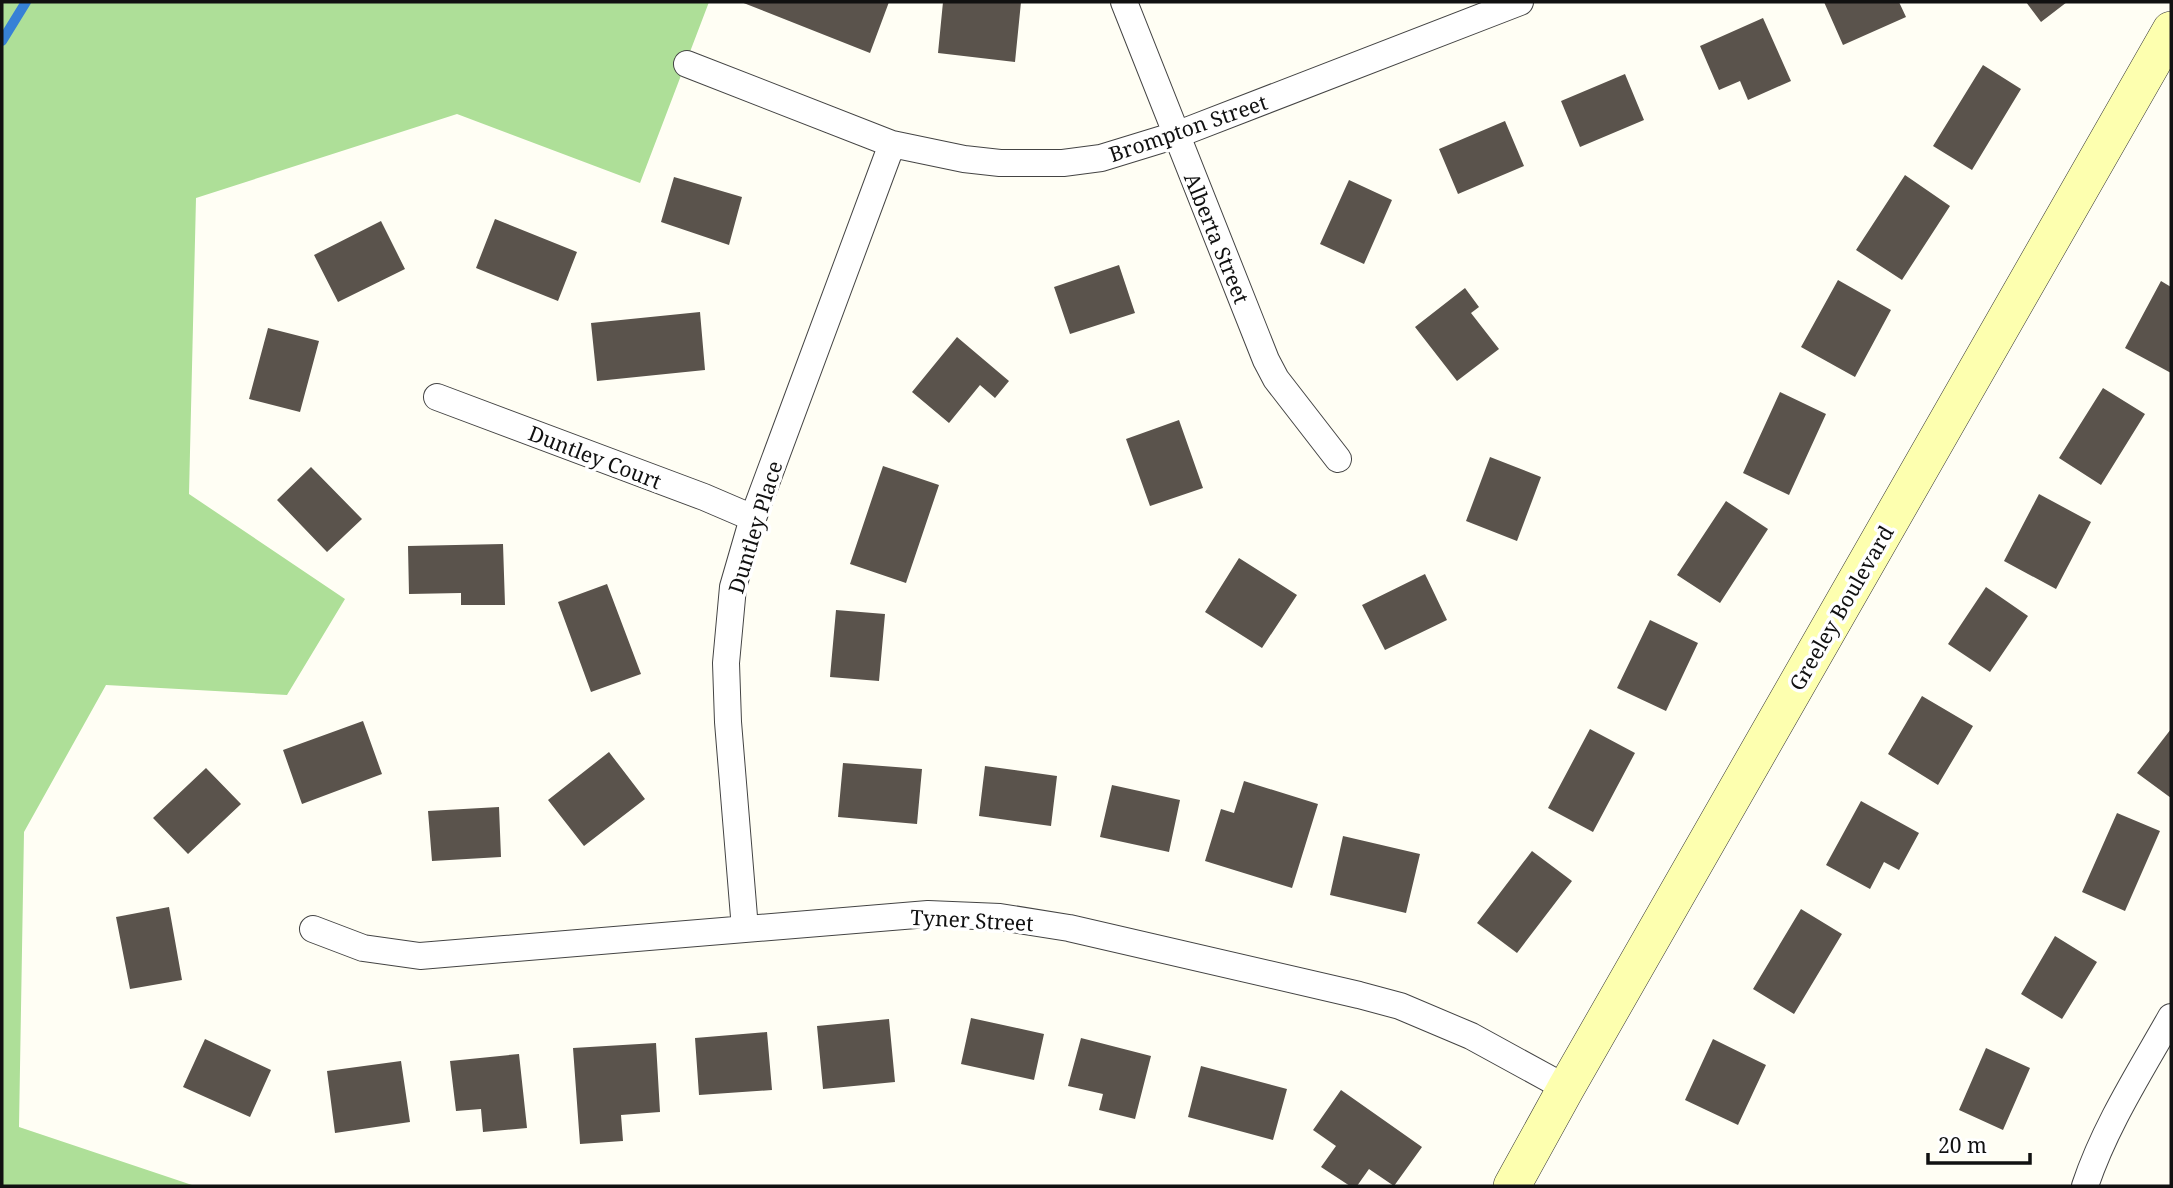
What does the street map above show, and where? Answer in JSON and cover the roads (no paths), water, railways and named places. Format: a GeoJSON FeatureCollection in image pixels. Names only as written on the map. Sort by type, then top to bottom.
{"type":"FeatureCollection","features":[{"type":"Feature","properties":{"kind":"street","name":"Alberta Street"},"geometry":{"type":"LineString","coordinates":[[1124,2],[1266,360],[1276,379],[1338,459]]}},
{"type":"Feature","properties":{"kind":"street","name":"Brompton Street"},"geometry":{"type":"LineString","coordinates":[[687,64],[892,144],[964,159],[1000,163],[1063,163],[1101,158],[1176,135],[1520,2]]}},
{"type":"Feature","properties":{"kind":"street","name":"Greeley Boulevard"},"geometry":{"type":"LineString","coordinates":[[1512,1186],[2171,30]]}},
{"type":"Feature","properties":{"kind":"street","name":"Duntley Place"},"geometry":{"type":"LineString","coordinates":[[745,929],[728,722],[726,663],[733,587],[753,518],[892,144]]}},
{"type":"Feature","properties":{"kind":"street","name":"Duntley Court"},"geometry":{"type":"LineString","coordinates":[[437,397],[753,518]]}},
{"type":"Feature","properties":{"kind":"street","name":"Tyner Street"},"geometry":{"type":"LineString","coordinates":[[313,929],[363,948],[420,956],[928,914],[1000,918],[1069,928],[1399,1006],[1471,1036],[1566,1088]]}},
{"type":"Feature","properties":{"kind":"street"},"geometry":{"type":"LineString","coordinates":[[2085,1186],[2096,1153],[2112,1120],[2171,1017]]}},
{"type":"Feature","properties":{"kind":"waterway"},"geometry":{"type":"LineString","coordinates":[[2,41],[26,2]]}}]}
